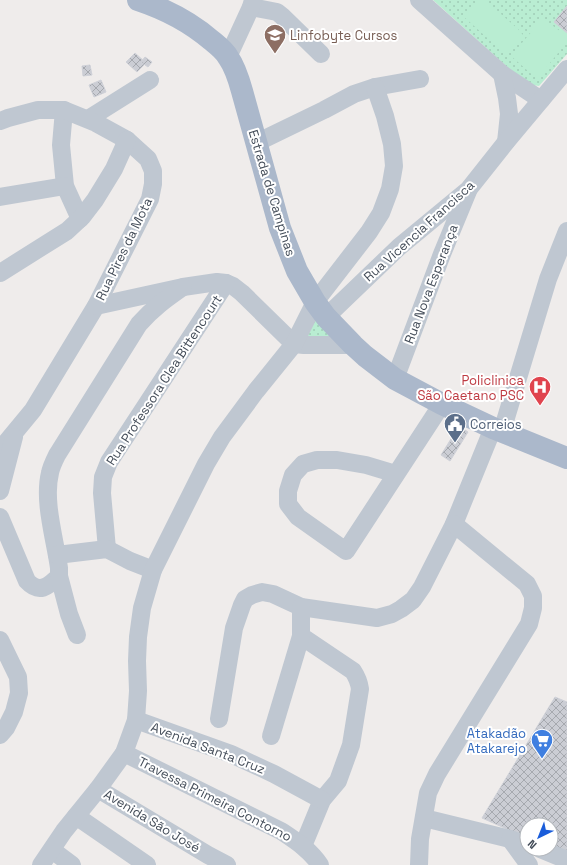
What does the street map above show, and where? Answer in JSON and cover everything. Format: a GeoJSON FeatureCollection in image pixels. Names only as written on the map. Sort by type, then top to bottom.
{"type":"FeatureCollection","features":[{"type":"Feature","properties":{"kind":"main road","name":"Estrada de Campinas"},"geometry":{"type":"LineString","coordinates":[[138,0],[151,4],[192,25],[217,45],[228,57],[236,73],[280,228],[297,271],[320,309],[353,345],[395,379],[442,404],[498,430],[564,452]]}},
{"type":"Feature","properties":{"kind":"street"},"geometry":{"type":"LineString","coordinates":[[419,0],[502,74],[541,100]]}},
{"type":"Feature","properties":{"kind":"street"},"geometry":{"type":"LineString","coordinates":[[228,57],[252,4],[277,12],[321,54]]}},
{"type":"Feature","properties":{"kind":"street","name":"Rua Vicencia Francisca"},"geometry":{"type":"LineString","coordinates":[[320,309],[468,190],[567,69]]}},
{"type":"Feature","properties":{"kind":"street"},"geometry":{"type":"LineString","coordinates":[[502,74],[509,114],[506,142]]}},
{"type":"Feature","properties":{"kind":"street"},"geometry":{"type":"LineString","coordinates":[[256,143],[354,94],[420,79]]}},
{"type":"Feature","properties":{"kind":"street"},"geometry":{"type":"LineString","coordinates":[[88,119],[150,80]]}},
{"type":"Feature","properties":{"kind":"street"},"geometry":{"type":"LineString","coordinates":[[40,865],[124,753],[136,720],[138,691],[138,637],[142,608],[153,570],[206,464],[222,437],[320,309],[381,214],[390,189],[394,166],[392,144],[385,116],[375,88]]}},
{"type":"Feature","properties":{"kind":"street","name":"Rua Pires da Mota"},"geometry":{"type":"LineString","coordinates":[[0,121],[38,110],[64,110],[88,119],[127,140],[148,159],[153,171],[153,184],[150,199],[96,306],[33,410],[0,450]]}},
{"type":"Feature","properties":{"kind":"street"},"geometry":{"type":"LineString","coordinates":[[64,110],[61,145],[65,186],[80,219]]}},
{"type":"Feature","properties":{"kind":"street"},"geometry":{"type":"LineString","coordinates":[[2,267],[67,231],[80,219],[95,200],[114,169],[127,140]]}},
{"type":"Feature","properties":{"kind":"street"},"geometry":{"type":"LineString","coordinates":[[0,197],[65,186]]}},
{"type":"Feature","properties":{"kind":"street","name":"Rua Nova Esperança"},"geometry":{"type":"LineString","coordinates":[[395,379],[468,190]]}},
{"type":"Feature","properties":{"kind":"street"},"geometry":{"type":"LineString","coordinates":[[219,719],[234,628],[245,599],[252,594],[262,592],[273,594],[301,607],[377,618],[392,614],[413,600],[422,587],[454,524],[498,430],[548,279],[567,231]]}},
{"type":"Feature","properties":{"kind":"street"},"geometry":{"type":"LineString","coordinates":[[96,306],[183,287],[217,282],[226,283],[242,293],[294,344],[353,345]]}},
{"type":"Feature","properties":{"kind":"street","name":"Rua Professora Clea Bittencourt"},"geometry":{"type":"LineString","coordinates":[[107,549],[102,493],[103,477],[109,462],[226,283]]}},
{"type":"Feature","properties":{"kind":"street"},"geometry":{"type":"LineString","coordinates":[[78,636],[69,614],[59,576],[57,555],[48,508],[47,490],[50,472],[57,455],[139,324],[159,304],[183,287]]}},
{"type":"Feature","properties":{"kind":"street"},"geometry":{"type":"LineString","coordinates":[[396,474],[366,465],[337,460],[317,460],[304,464],[293,475],[288,491],[288,504],[298,517],[346,551],[442,404]]}},
{"type":"Feature","properties":{"kind":"street"},"geometry":{"type":"LineString","coordinates":[[0,491],[16,432]]}},
{"type":"Feature","properties":{"kind":"street"},"geometry":{"type":"LineString","coordinates":[[0,517],[30,585],[35,588],[42,588],[50,584],[59,576]]}},
{"type":"Feature","properties":{"kind":"street"},"geometry":{"type":"LineString","coordinates":[[419,865],[420,839],[428,793],[437,774],[529,624],[533,608],[533,596],[527,584],[454,524]]}},
{"type":"Feature","properties":{"kind":"street"},"geometry":{"type":"LineString","coordinates":[[57,555],[107,549],[130,561],[153,570]]}},
{"type":"Feature","properties":{"kind":"street"},"geometry":{"type":"LineString","coordinates":[[271,736],[301,636],[301,607]]}},
{"type":"Feature","properties":{"kind":"street"},"geometry":{"type":"LineString","coordinates":[[301,636],[353,671],[359,682],[360,689],[351,745],[338,781],[322,800],[303,846]]}},
{"type":"Feature","properties":{"kind":"street"},"geometry":{"type":"LineString","coordinates":[[0,640],[18,677],[19,693],[14,712],[6,728],[0,735]]}},
{"type":"Feature","properties":{"kind":"street","name":"Avenida Santa Cruz"},"geometry":{"type":"LineString","coordinates":[[136,720],[231,754],[274,774],[322,800]]}},
{"type":"Feature","properties":{"kind":"street","name":"Travessa Primeira Contorno"},"geometry":{"type":"LineString","coordinates":[[124,753],[281,831],[303,846],[320,865]]}},
{"type":"Feature","properties":{"kind":"street","name":"Avenida São José"},"geometry":{"type":"LineString","coordinates":[[98,788],[227,865]]}},
{"type":"Feature","properties":{"kind":"street"},"geometry":{"type":"LineString","coordinates":[[76,816],[147,865]]}},
{"type":"Feature","properties":{"kind":"street"},"geometry":{"type":"LineString","coordinates":[[424,818],[519,842]]}},
{"type":"Feature","properties":{"kind":"street"},"geometry":{"type":"LineString","coordinates":[[510,839],[530,865]]}},
{"type":"Feature","properties":{"kind":"street"},"geometry":{"type":"LineString","coordinates":[[52,850],[72,865]]}},
{"type":"Feature","properties":{"kind":"green space"},"geometry":{"type":"Polygon","coordinates":[[[433,0],[567,0],[567,54],[539,86],[526,84],[433,0]]]}},
{"type":"Feature","properties":{"kind":"green space"},"geometry":{"type":"Polygon","coordinates":[[[479,0],[485,0],[523,35],[505,54],[463,16],[479,0]]]}},
{"type":"Feature","properties":{"kind":"green space"},"geometry":{"type":"Polygon","coordinates":[[[542,18],[567,36],[567,42],[537,79],[511,56],[542,18]]]}},
{"type":"Feature","properties":{"kind":"green space"},"geometry":{"type":"Polygon","coordinates":[[[315,319],[330,336],[306,339],[315,319]]]}},
{"type":"Feature","properties":{"kind":"building"},"geometry":{"type":"Polygon","coordinates":[[[567,6],[567,33],[554,22],[567,6]]]}},
{"type":"Feature","properties":{"kind":"building"},"geometry":{"type":"Polygon","coordinates":[[[135,53],[146,63],[137,72],[126,62],[135,53]]]}},
{"type":"Feature","properties":{"kind":"building"},"geometry":{"type":"Polygon","coordinates":[[[145,57],[152,62],[148,67],[141,62],[145,57]]]}},
{"type":"Feature","properties":{"kind":"building"},"geometry":{"type":"Polygon","coordinates":[[[90,65],[92,75],[83,76],[82,66],[90,65]]]}},
{"type":"Feature","properties":{"kind":"building"},"geometry":{"type":"Polygon","coordinates":[[[101,80],[106,92],[94,97],[89,85],[101,80]]]}},
{"type":"Feature","properties":{"kind":"building","name":"Correios"},"geometry":{"type":"Polygon","coordinates":[[[459,426],[468,432],[450,461],[441,455],[459,426]]]}},
{"type":"Feature","properties":{"kind":"building","name":"Atakadão Atakarejo"},"geometry":{"type":"Polygon","coordinates":[[[555,697],[567,702],[567,856],[559,852],[559,817],[519,817],[519,834],[482,818],[555,697]]]}},
{"type":"Feature","properties":{"kind":"place","name":"Linfobyte Cursos"},"geometry":{"type":"Point","coordinates":[275,54]}},
{"type":"Feature","properties":{"kind":"place","name":"Policlinica São Caetano PSC"},"geometry":{"type":"Point","coordinates":[540,406]}},
{"type":"Feature","properties":{"kind":"place","name":"Correios"},"geometry":{"type":"Point","coordinates":[455,444]}},
{"type":"Feature","properties":{"kind":"place","name":"Atakadão Atakarejo"},"geometry":{"type":"Point","coordinates":[542,760]}}]}
